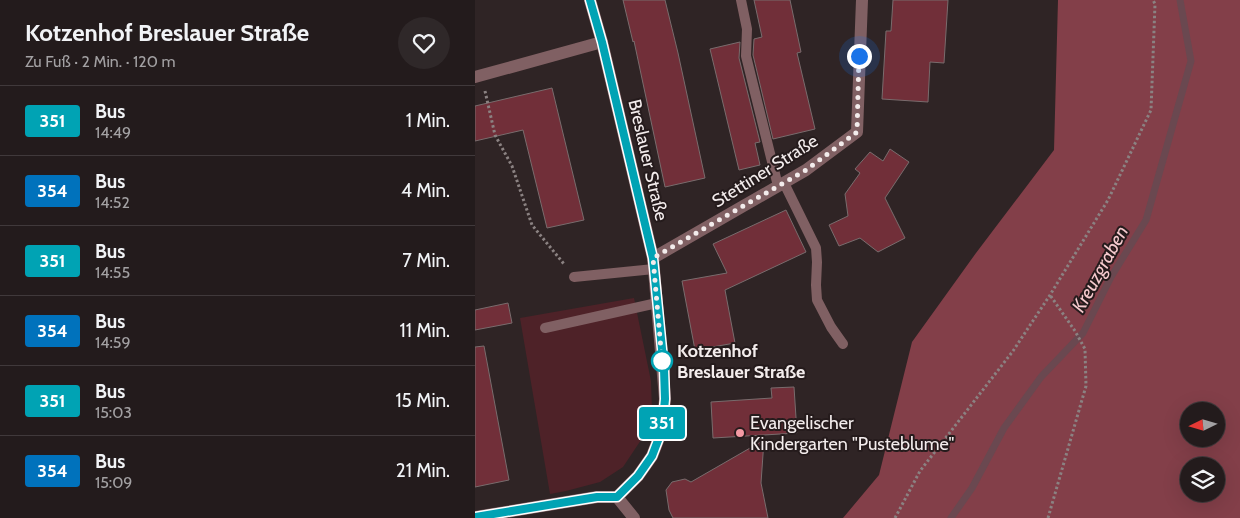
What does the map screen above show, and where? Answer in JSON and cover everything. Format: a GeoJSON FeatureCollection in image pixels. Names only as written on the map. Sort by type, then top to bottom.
{"type":"FeatureCollection","features":[{"type":"Feature","properties":{"kind":"street","name":"Breslauer Straße"},"geometry":{"type":"LineString","coordinates":[[590,0],[602,42],[653,263],[665,399],[662,430],[652,456],[638,476],[617,497]]}},
{"type":"Feature","properties":{"kind":"street","name":"Stettiner Straße"},"geometry":{"type":"LineString","coordinates":[[653,263],[806,170],[857,132],[861,0]]}},
{"type":"Feature","properties":{"kind":"street"},"geometry":{"type":"LineString","coordinates":[[479,76],[602,42]]}},
{"type":"Feature","properties":{"kind":"street"},"geometry":{"type":"LineString","coordinates":[[475,517],[597,497],[617,497],[634,518]]}},
{"type":"Feature","properties":{"kind":"lane"},"geometry":{"type":"LineString","coordinates":[[741,0],[747,29],[746,56],[781,185],[816,248],[815,285],[817,300],[831,327],[843,344]]}},
{"type":"Feature","properties":{"kind":"lane"},"geometry":{"type":"LineString","coordinates":[[574,277],[653,263]]}},
{"type":"Feature","properties":{"kind":"lane"},"geometry":{"type":"LineString","coordinates":[[545,328],[657,303]]}},
{"type":"Feature","properties":{"kind":"path"},"geometry":{"type":"LineString","coordinates":[[895,518],[920,471],[1013,351],[1108,200],[1151,110],[1155,4],[1153,0]]}},
{"type":"Feature","properties":{"kind":"path"},"geometry":{"type":"LineString","coordinates":[[479,76],[495,135],[512,166],[533,225],[574,277]]}},
{"type":"Feature","properties":{"kind":"path"},"geometry":{"type":"LineString","coordinates":[[1048,518],[1086,386],[1085,349],[1050,295]]}},
{"type":"Feature","properties":{"kind":"shaded area"},"geometry":{"type":"Polygon","coordinates":[[[1058,0],[1240,0],[1240,518],[843,518],[879,475],[912,342],[1054,150],[1058,0]]]}},
{"type":"Feature","properties":{"kind":"shaded area"},"geometry":{"type":"Polygon","coordinates":[[[634,298],[651,381],[652,413],[643,437],[623,467],[600,482],[550,494],[520,318],[634,298]]]}},
{"type":"Feature","properties":{"kind":"building"},"geometry":{"type":"Polygon","coordinates":[[[623,0],[665,0],[705,178],[665,187],[634,41],[623,0]]]}},
{"type":"Feature","properties":{"kind":"building"},"geometry":{"type":"Polygon","coordinates":[[[754,0],[790,0],[801,52],[797,53],[815,129],[773,139],[753,55],[754,39],[762,37],[754,0]]]}},
{"type":"Feature","properties":{"kind":"building"},"geometry":{"type":"Polygon","coordinates":[[[893,0],[948,0],[944,63],[930,62],[928,102],[882,99],[886,31],[891,31],[893,0]]]}},
{"type":"Feature","properties":{"kind":"building"},"geometry":{"type":"Polygon","coordinates":[[[740,42],[739,58],[760,142],[755,143],[760,165],[739,170],[710,49],[740,42]]]}},
{"type":"Feature","properties":{"kind":"building"},"geometry":{"type":"Polygon","coordinates":[[[552,88],[584,220],[547,228],[523,130],[475,141],[475,106],[552,88]]]}},
{"type":"Feature","properties":{"kind":"building"},"geometry":{"type":"Polygon","coordinates":[[[890,149],[909,162],[885,198],[905,238],[878,252],[860,238],[839,246],[829,225],[848,216],[845,194],[860,173],[855,169],[870,152],[883,161],[890,149]]]}},
{"type":"Feature","properties":{"kind":"building"},"geometry":{"type":"Polygon","coordinates":[[[786,210],[806,252],[725,290],[735,343],[695,350],[682,281],[727,273],[713,244],[786,210]]]}},
{"type":"Feature","properties":{"kind":"building"},"geometry":{"type":"Polygon","coordinates":[[[508,303],[512,323],[475,330],[475,310],[508,303]]]}},
{"type":"Feature","properties":{"kind":"building"},"geometry":{"type":"Polygon","coordinates":[[[484,346],[509,480],[475,487],[475,347],[484,346]]]}},
{"type":"Feature","properties":{"kind":"building"},"geometry":{"type":"Polygon","coordinates":[[[794,387],[797,433],[713,438],[711,402],[772,398],[771,388],[794,387]]]}},
{"type":"Feature","properties":{"kind":"building"},"geometry":{"type":"Polygon","coordinates":[[[764,440],[761,483],[768,518],[673,518],[669,510],[666,490],[672,482],[685,479],[691,482],[764,440]]]}},
{"type":"Feature","properties":{"kind":"waterway","name":"Kreuzgraben"},"geometry":{"type":"LineString","coordinates":[[951,518],[972,488],[1004,428],[1041,377],[1083,333],[1111,277],[1146,220],[1191,61],[1180,0]]}},
{"type":"Feature","properties":{"kind":"bus line","name":"351"},"geometry":{"type":"LineString","coordinates":[[475,517],[597,497],[617,497],[638,476],[652,456],[662,430],[665,399],[664,369],[653,258],[602,42],[590,0]]}},
{"type":"Feature","properties":{"kind":"place","name":"Kotzenhof Breslauer Straße"},"geometry":{"type":"Point","coordinates":[662,361]}},
{"type":"Feature","properties":{"kind":"place","name":"Evangelischer Kindergarten \"Pusteblume\""},"geometry":{"type":"Point","coordinates":[740,433]}},
{"type":"Feature","properties":{"kind":"route"},"geometry":{"type":"LineString","coordinates":[[662,361],[653,258],[806,170],[857,132],[859,56]]}}]}
